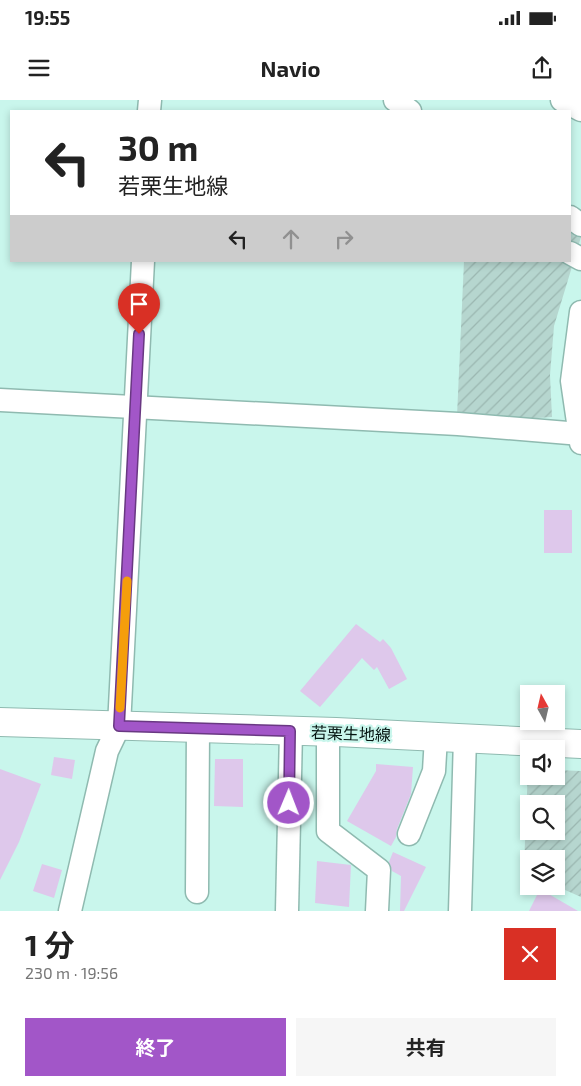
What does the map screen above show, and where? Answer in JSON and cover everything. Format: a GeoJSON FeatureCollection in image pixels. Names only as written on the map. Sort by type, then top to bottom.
{"type":"FeatureCollection","features":[{"type":"Feature","properties":{"kind":"main road","name":"若栗生地線"},"geometry":{"type":"LineString","coordinates":[[0,722],[436,736],[581,744]]}},
{"type":"Feature","properties":{"kind":"street"},"geometry":{"type":"LineString","coordinates":[[395,100],[409,110]]}},
{"type":"Feature","properties":{"kind":"street"},"geometry":{"type":"LineString","coordinates":[[562,100],[581,110]]}},
{"type":"Feature","properties":{"kind":"street"},"geometry":{"type":"LineString","coordinates":[[70,911],[107,751],[119,726],[143,262]]}},
{"type":"Feature","properties":{"kind":"street"},"geometry":{"type":"LineString","coordinates":[[0,400],[448,424],[580,437],[572,380],[581,312]]}},
{"type":"Feature","properties":{"kind":"street"},"geometry":{"type":"LineString","coordinates":[[197,892],[198,728]]}},
{"type":"Feature","properties":{"kind":"street"},"geometry":{"type":"LineString","coordinates":[[287,911],[290,731]]}},
{"type":"Feature","properties":{"kind":"street"},"geometry":{"type":"LineString","coordinates":[[328,732],[328,831],[379,870],[377,911]]}},
{"type":"Feature","properties":{"kind":"street"},"geometry":{"type":"LineString","coordinates":[[409,834],[434,771],[436,736]]}},
{"type":"Feature","properties":{"kind":"street"},"geometry":{"type":"LineString","coordinates":[[460,911],[465,738]]}},
{"type":"Feature","properties":{"kind":"shaded area"},"geometry":{"type":"Polygon","coordinates":[[[571,228],[581,234],[554,326],[550,375],[552,417],[510,420],[457,416],[464,262],[571,262],[571,228]]]}},
{"type":"Feature","properties":{"kind":"shaded area"},"geometry":{"type":"Polygon","coordinates":[[[565,770],[581,771],[581,897],[565,890],[565,850],[525,850],[525,840],[565,840],[565,795],[527,795],[527,785],[565,785],[565,770]]]}},
{"type":"Feature","properties":{"kind":"building"},"geometry":{"type":"Polygon","coordinates":[[[544,510],[572,510],[572,553],[544,553],[544,510]]]}},
{"type":"Feature","properties":{"kind":"building"},"geometry":{"type":"Polygon","coordinates":[[[356,624],[380,642],[383,639],[391,648],[407,679],[389,689],[377,667],[374,670],[362,658],[320,707],[300,691],[356,624]]]}},
{"type":"Feature","properties":{"kind":"building"},"geometry":{"type":"Polygon","coordinates":[[[54,757],[75,760],[72,779],[51,775],[54,757]]]}},
{"type":"Feature","properties":{"kind":"building"},"geometry":{"type":"Polygon","coordinates":[[[215,759],[243,759],[243,807],[214,806],[215,759]]]}},
{"type":"Feature","properties":{"kind":"building"},"geometry":{"type":"Polygon","coordinates":[[[376,764],[413,767],[411,794],[391,846],[347,821],[376,771],[376,764]]]}},
{"type":"Feature","properties":{"kind":"building"},"geometry":{"type":"Polygon","coordinates":[[[0,769],[41,784],[19,842],[0,880],[0,769]]]}},
{"type":"Feature","properties":{"kind":"building"},"geometry":{"type":"Polygon","coordinates":[[[393,852],[426,867],[404,911],[400,911],[401,876],[392,871],[389,862],[393,852]]]}},
{"type":"Feature","properties":{"kind":"building"},"geometry":{"type":"Polygon","coordinates":[[[317,861],[351,865],[349,907],[315,903],[317,861]]]}},
{"type":"Feature","properties":{"kind":"building"},"geometry":{"type":"Polygon","coordinates":[[[42,864],[62,870],[54,898],[33,891],[42,864]]]}},
{"type":"Feature","properties":{"kind":"building"},"geometry":{"type":"Polygon","coordinates":[[[537,895],[550,895],[578,911],[529,911],[537,895]]]}},
{"type":"Feature","properties":{"kind":"slow traffic"},"geometry":{"type":"LineString","coordinates":[[120,708],[127,581]]}},
{"type":"Feature","properties":{"kind":"route"},"geometry":{"type":"LineString","coordinates":[[139,334],[119,726],[290,731],[289,803]]}}]}
